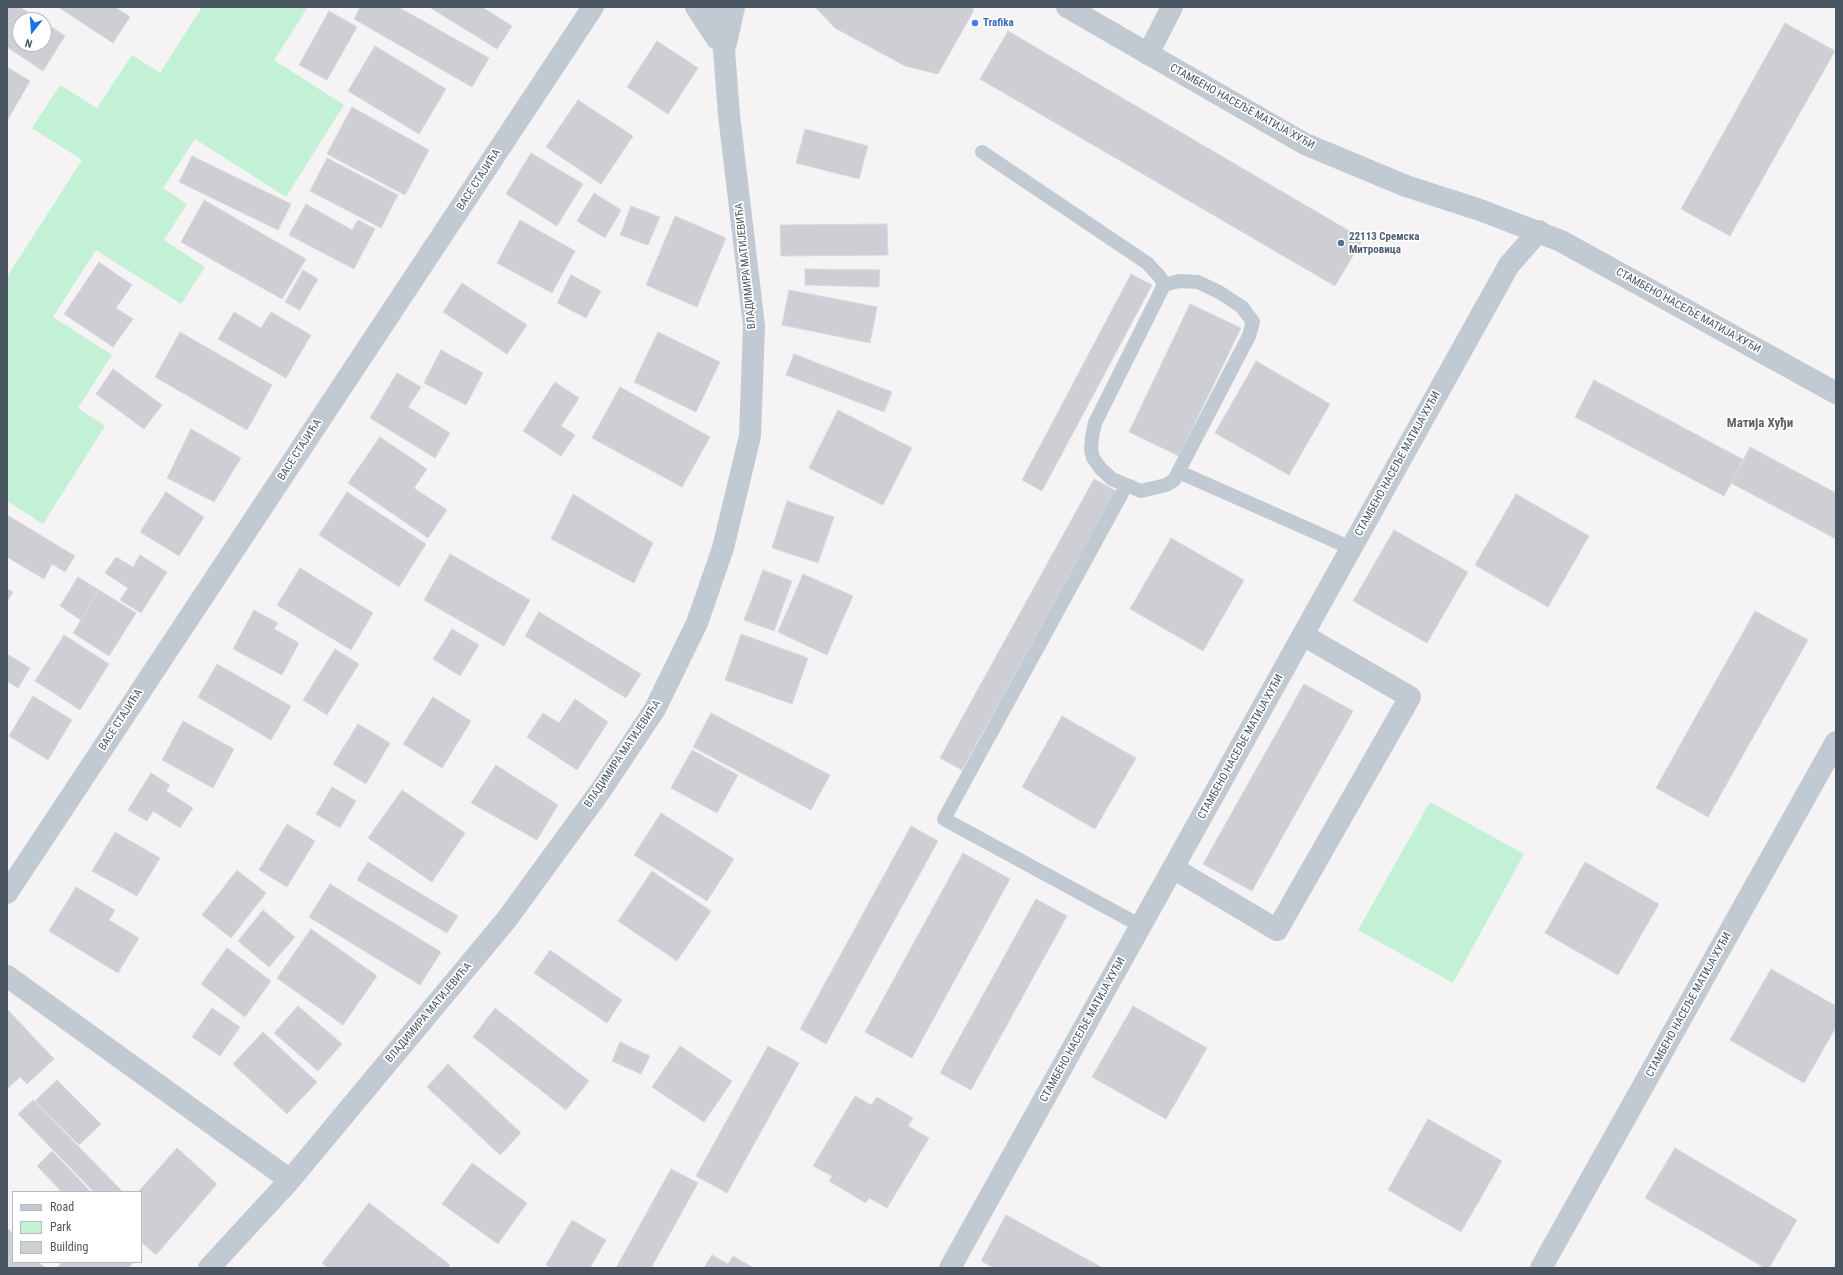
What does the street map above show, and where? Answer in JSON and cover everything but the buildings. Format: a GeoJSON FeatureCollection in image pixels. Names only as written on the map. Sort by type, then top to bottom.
{"type":"FeatureCollection","features":[{"type":"Feature","properties":{"kind":"street","name":"ВАСЕ СТАЈИЋА"},"geometry":{"type":"LineString","coordinates":[[7,893],[593,7]]}},
{"type":"Feature","properties":{"kind":"street"},"geometry":{"type":"LineString","coordinates":[[696,7],[724,50]]}},
{"type":"Feature","properties":{"kind":"street","name":"ВЛАДИМИРА МАТИЈЕВИЋА"},"geometry":{"type":"LineString","coordinates":[[209,1268],[290,1180],[507,919],[601,790],[655,709],[697,623],[723,548],[750,436],[754,326],[729,115],[724,50],[716,7]]}},
{"type":"Feature","properties":{"kind":"street","name":"ВЛАДИМИРА МАТИЈЕВИЋА"},"geometry":{"type":"LineString","coordinates":[[724,50],[734,7]]}},
{"type":"Feature","properties":{"kind":"street","name":"СТАМБЕНО НАСЕЉЕ МАТИЈА ХУЂИ"},"geometry":{"type":"LineString","coordinates":[[1068,7],[1306,144],[1406,186],[1539,231],[1567,244],[1836,393]]}},
{"type":"Feature","properties":{"kind":"street"},"geometry":{"type":"LineString","coordinates":[[1148,54],[1172,7]]}},
{"type":"Feature","properties":{"kind":"street","name":"СТАМБЕНО НАСЕЉЕ МАТИЈА ХУЂИ"},"geometry":{"type":"LineString","coordinates":[[950,1268],[1509,265],[1539,231]]}},
{"type":"Feature","properties":{"kind":"street"},"geometry":{"type":"LineString","coordinates":[[1173,868],[1277,930],[1410,697],[1303,635]]}},
{"type":"Feature","properties":{"kind":"street","name":"СТАМБЕНО НАСЕЉЕ МАТИЈА ХУЂИ"},"geometry":{"type":"LineString","coordinates":[[1541,1268],[1836,742]]}},
{"type":"Feature","properties":{"kind":"street"},"geometry":{"type":"LineString","coordinates":[[7,976],[290,1180]]}},
{"type":"Feature","properties":{"kind":"lane"},"geometry":{"type":"LineString","coordinates":[[982,152],[1147,263],[1160,277],[1164,285]]}},
{"type":"Feature","properties":{"kind":"lane"},"geometry":{"type":"LineString","coordinates":[[1180,281],[1198,282],[1219,292],[1242,307],[1253,322],[1249,336],[1179,472],[1174,480],[1166,485],[1141,491],[1112,479],[1093,458],[1091,449],[1092,437],[1096,423],[1164,285],[1180,281]]}},
{"type":"Feature","properties":{"kind":"lane"},"geometry":{"type":"LineString","coordinates":[[1179,472],[1351,548]]}},
{"type":"Feature","properties":{"kind":"lane"},"geometry":{"type":"LineString","coordinates":[[1126,486],[944,819],[1141,926]]}},
{"type":"Feature","properties":{"kind":"green space"},"geometry":{"type":"Polygon","coordinates":[[[202,7],[308,7],[274,60],[344,105],[286,197],[195,139],[163,188],[187,204],[164,240],[205,267],[181,304],[96,250],[53,317],[112,355],[78,408],[105,426],[43,524],[7,501],[7,277],[82,160],[32,128],[60,85],[97,108],[132,55],[160,73],[202,7]]]}},
{"type":"Feature","properties":{"kind":"green space"},"geometry":{"type":"Polygon","coordinates":[[[1430,802],[1524,854],[1453,983],[1358,930],[1430,802]]]}},
{"type":"Feature","properties":{"kind":"place","name":"Trafika"},"geometry":{"type":"Point","coordinates":[975,23]}},
{"type":"Feature","properties":{"kind":"place","name":"22113 Сремска Митровица"},"geometry":{"type":"Point","coordinates":[1341,243]}},
{"type":"Feature","properties":{"kind":"district","name":"Матија Хуђи"},"geometry":{"type":"Point","coordinates":[1760,424]}}]}
